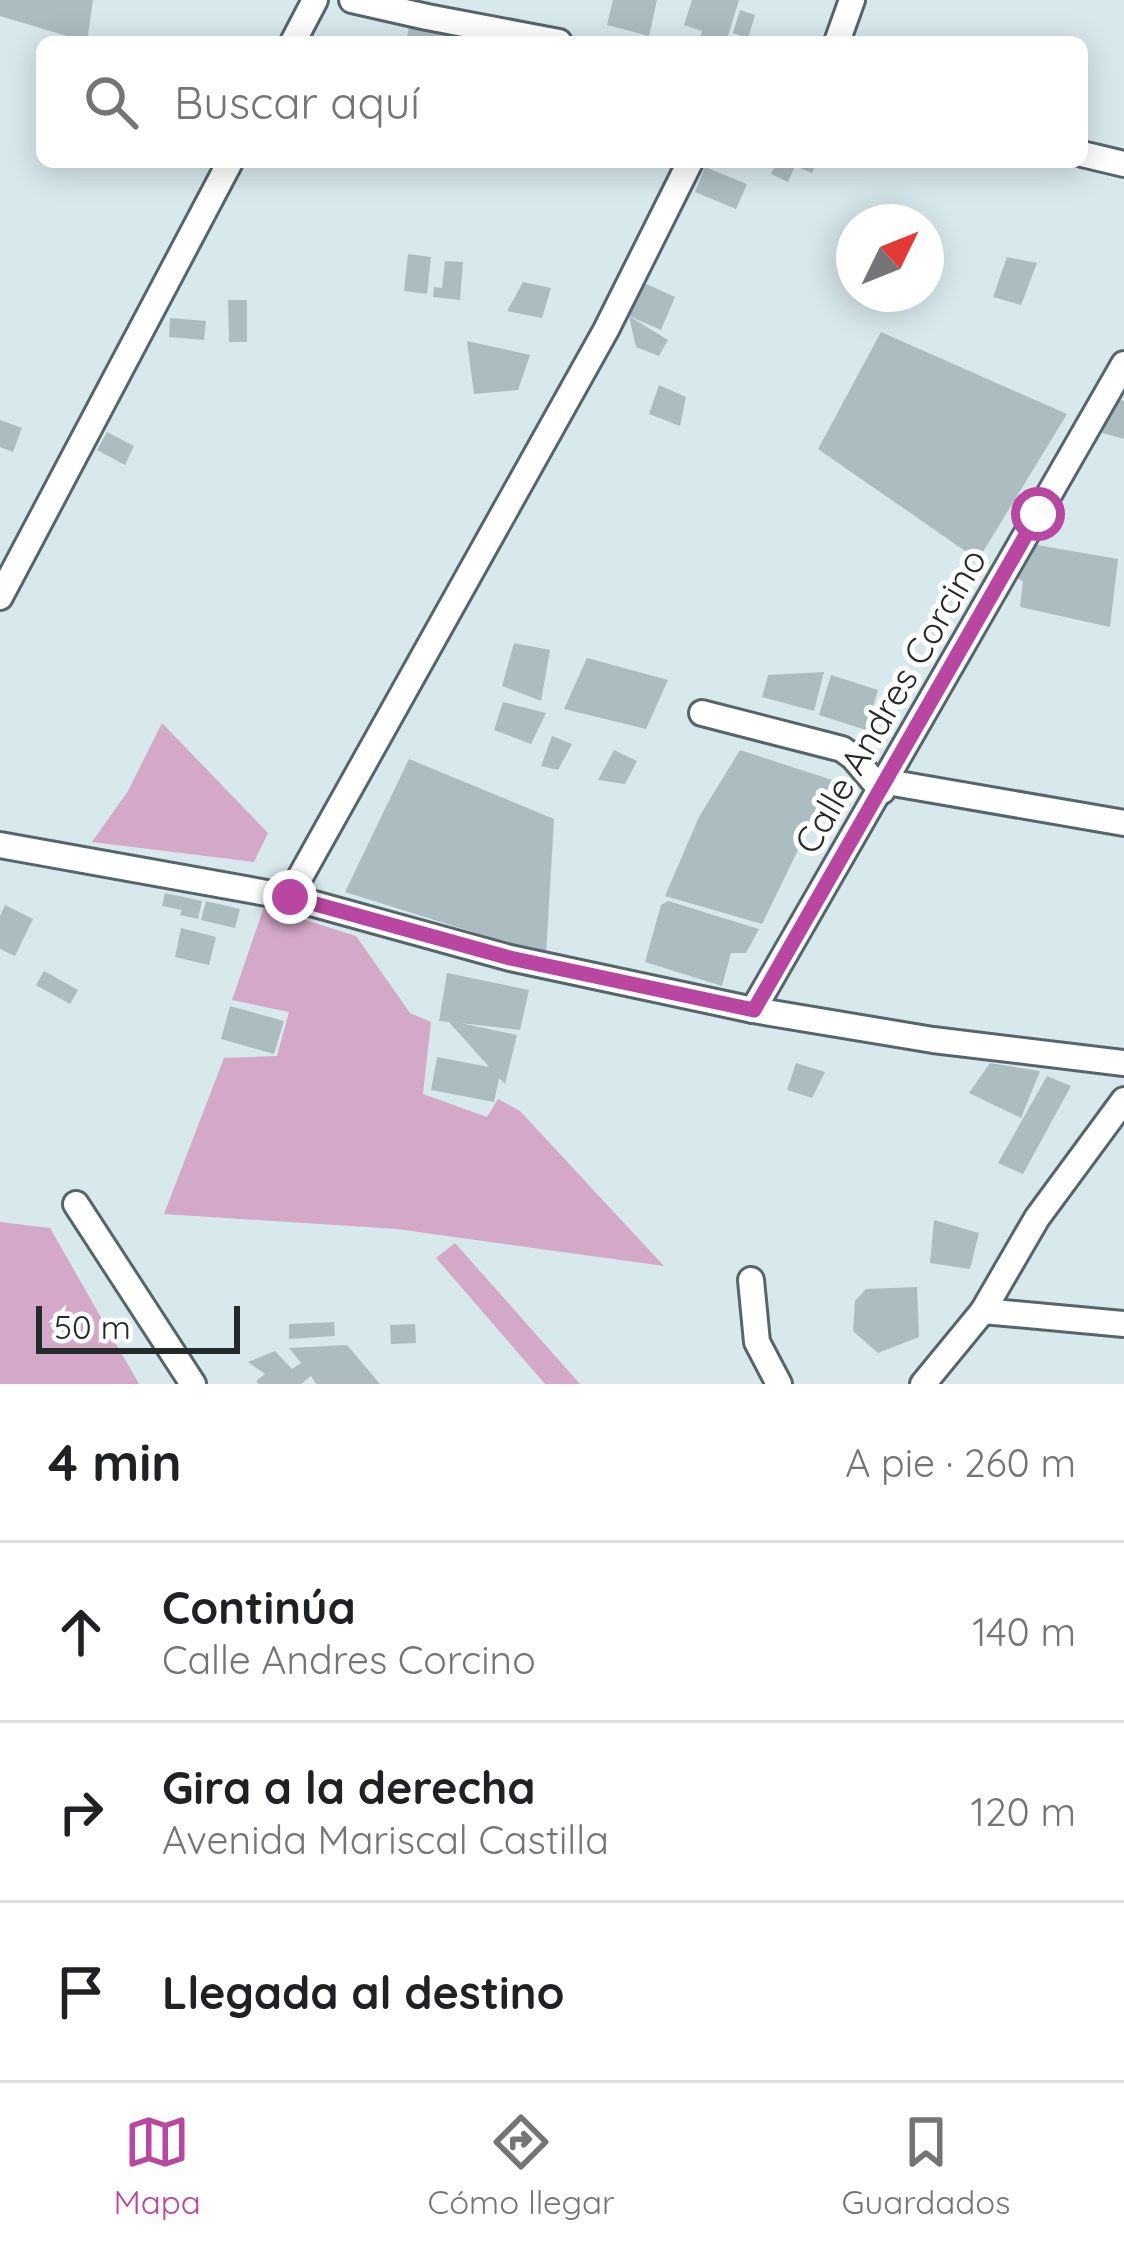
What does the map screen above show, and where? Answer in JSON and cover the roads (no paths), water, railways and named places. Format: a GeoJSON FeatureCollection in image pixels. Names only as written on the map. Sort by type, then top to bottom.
{"type":"FeatureCollection","features":[{"type":"Feature","properties":{"kind":"street"},"geometry":{"type":"LineString","coordinates":[[296,36],[315,0]]}},
{"type":"Feature","properties":{"kind":"street"},"geometry":{"type":"LineString","coordinates":[[352,0],[429,9],[535,36]]}},
{"type":"Feature","properties":{"kind":"street"},"geometry":{"type":"LineString","coordinates":[[840,36],[852,0]]}},
{"type":"Feature","properties":{"kind":"street"},"geometry":{"type":"LineString","coordinates":[[1088,155],[1124,164]]}},
{"type":"Feature","properties":{"kind":"street"},"geometry":{"type":"LineString","coordinates":[[0,597],[227,168]]}},
{"type":"Feature","properties":{"kind":"street"},"geometry":{"type":"LineString","coordinates":[[290,897],[606,330],[687,168]]}},
{"type":"Feature","properties":{"kind":"street","name":"Calle Andres Corcino"},"geometry":{"type":"LineString","coordinates":[[754,1010],[1124,364]]}},
{"type":"Feature","properties":{"kind":"street"},"geometry":{"type":"LineString","coordinates":[[702,713],[842,749],[884,786],[1124,823]]}},
{"type":"Feature","properties":{"kind":"street"},"geometry":{"type":"LineString","coordinates":[[0,844],[290,897],[510,958],[754,1010],[933,1040],[1124,1063]]}},
{"type":"Feature","properties":{"kind":"street"},"geometry":{"type":"LineString","coordinates":[[923,1384],[983,1311],[1037,1218],[1124,1100]]}},
{"type":"Feature","properties":{"kind":"street"},"geometry":{"type":"LineString","coordinates":[[76,1204],[193,1384]]}},
{"type":"Feature","properties":{"kind":"street"},"geometry":{"type":"LineString","coordinates":[[751,1280],[757,1342],[779,1384]]}},
{"type":"Feature","properties":{"kind":"street"},"geometry":{"type":"LineString","coordinates":[[983,1311],[1124,1324]]}}]}
